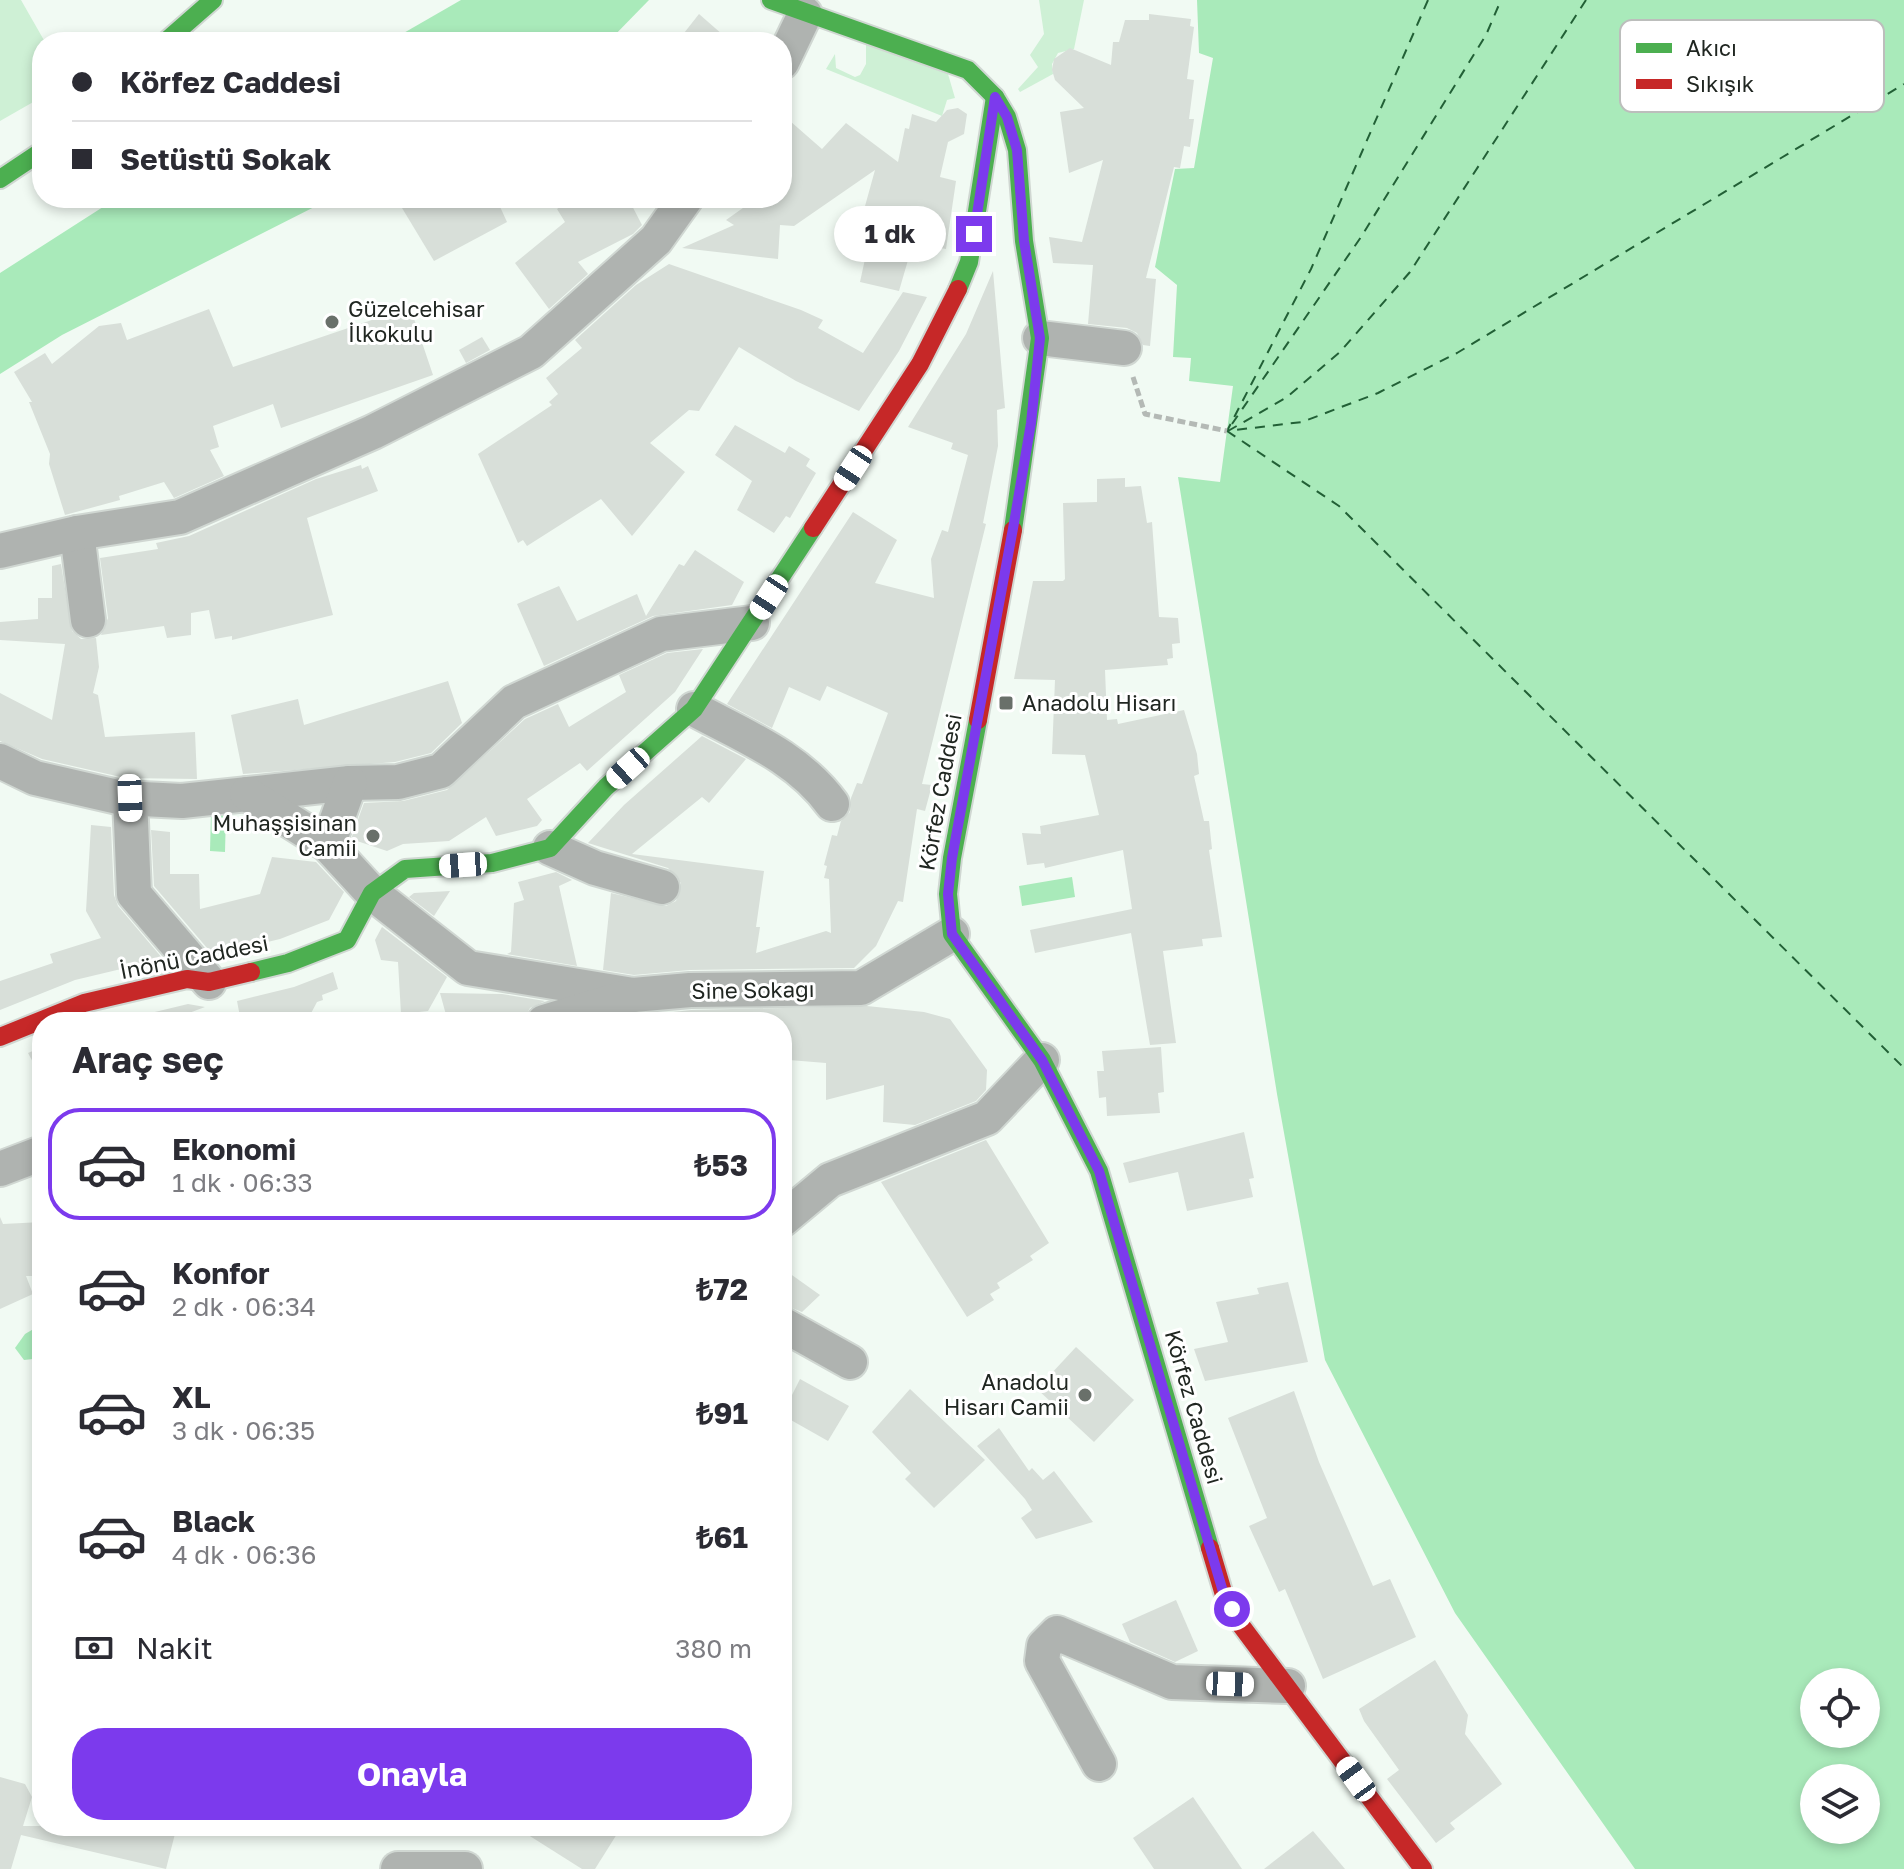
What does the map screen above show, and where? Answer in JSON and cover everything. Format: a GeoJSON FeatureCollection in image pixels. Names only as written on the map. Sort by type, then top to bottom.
{"type":"FeatureCollection","features":[{"type":"Feature","properties":{"kind":"main road"},"geometry":{"type":"LineString","coordinates":[[176,32],[213,0]]}},
{"type":"Feature","properties":{"kind":"main road","name":"Körfez Caddesi"},"geometry":{"type":"LineString","coordinates":[[771,0],[968,70],[995,97],[1007,117],[1017,150],[1024,241],[1040,338],[1031,423],[952,858],[948,894],[952,934],[1042,1060],[1099,1171],[1224,1595],[1240,1624],[1423,1869]]}},
{"type":"Feature","properties":{"kind":"main road"},"geometry":{"type":"LineString","coordinates":[[372,893],[405,869],[492,863],[550,848],[606,787],[694,709],[944,322],[969,262],[995,97]]}},
{"type":"Feature","properties":{"kind":"main road"},"geometry":{"type":"LineString","coordinates":[[0,179],[32,158]]}},
{"type":"Feature","properties":{"kind":"main road","name":"İnönü Caddesi"},"geometry":{"type":"LineString","coordinates":[[59,1012],[116,1008],[187,979],[209,982],[288,963],[347,940],[372,893]]}},
{"type":"Feature","properties":{"kind":"main road","name":"İnönü Caddesi"},"geometry":{"type":"LineString","coordinates":[[0,1037],[32,1023]]}},
{"type":"Feature","properties":{"kind":"street"},"geometry":{"type":"LineString","coordinates":[[792,41],[805,14]]}},
{"type":"Feature","properties":{"kind":"street"},"geometry":{"type":"LineString","coordinates":[[0,551],[77,533],[180,517],[373,432],[531,352],[656,240],[679,208]]}},
{"type":"Feature","properties":{"kind":"street"},"geometry":{"type":"LineString","coordinates":[[1040,338],[1124,348]]}},
{"type":"Feature","properties":{"kind":"street"},"geometry":{"type":"LineString","coordinates":[[77,533],[88,620]]}},
{"type":"Feature","properties":{"kind":"street"},"geometry":{"type":"LineString","coordinates":[[0,761],[35,778],[130,798],[182,801],[350,783],[398,782],[441,771],[514,702],[661,634],[752,623]]}},
{"type":"Feature","properties":{"kind":"street"},"geometry":{"type":"LineString","coordinates":[[694,709],[794,763],[816,782],[832,804]]}},
{"type":"Feature","properties":{"kind":"street"},"geometry":{"type":"LineString","coordinates":[[328,845],[350,783]]}},
{"type":"Feature","properties":{"kind":"street"},"geometry":{"type":"LineString","coordinates":[[247,794],[328,845],[372,893],[468,968],[614,1007]]}},
{"type":"Feature","properties":{"kind":"street"},"geometry":{"type":"LineString","coordinates":[[130,798],[134,894],[209,982]]}},
{"type":"Feature","properties":{"kind":"street"},"geometry":{"type":"LineString","coordinates":[[550,848],[595,868],[662,887]]}},
{"type":"Feature","properties":{"kind":"street","name":"Sine Sokağı"},"geometry":{"type":"LineString","coordinates":[[591,1012],[690,990],[861,988],[952,934]]}},
{"type":"Feature","properties":{"kind":"street"},"geometry":{"type":"LineString","coordinates":[[792,1212],[830,1180],[987,1118],[1042,1060]]}},
{"type":"Feature","properties":{"kind":"street"},"geometry":{"type":"LineString","coordinates":[[0,1169],[32,1157]]}},
{"type":"Feature","properties":{"kind":"street"},"geometry":{"type":"LineString","coordinates":[[792,1330],[850,1362]]}},
{"type":"Feature","properties":{"kind":"street"},"geometry":{"type":"LineString","coordinates":[[1099,1764],[1042,1661],[1044,1646],[1057,1633],[1172,1682],[1288,1686]]}},
{"type":"Feature","properties":{"kind":"street"},"geometry":{"type":"LineString","coordinates":[[400,1869],[465,1869]]}},
{"type":"Feature","properties":{"kind":"path"},"geometry":{"type":"LineString","coordinates":[[1124,348],[1145,414],[1227,431]]}},
{"type":"Feature","properties":{"kind":"shaded area"},"geometry":{"type":"Polygon","coordinates":[[[0,0],[21,0],[39,32],[32,32],[32,103],[0,121],[0,0]]]}},
{"type":"Feature","properties":{"kind":"shaded area"},"geometry":{"type":"Polygon","coordinates":[[[461,0],[649,0],[618,32],[405,32],[461,0]]]}},
{"type":"Feature","properties":{"kind":"shaded area"},"geometry":{"type":"Polygon","coordinates":[[[1039,0],[1084,0],[1074,49],[1058,53],[1052,64],[1053,74],[1020,92],[1018,89],[1038,67],[1030,55],[1044,34],[1039,0]]]}},
{"type":"Feature","properties":{"kind":"shaded area"},"geometry":{"type":"Polygon","coordinates":[[[1197,0],[1904,0],[1904,1869],[1635,1869],[1455,1613],[1325,1360],[1277,1094],[1178,477],[1220,482],[1233,386],[1189,381],[1191,358],[1173,357],[1177,285],[1155,267],[1175,169],[1194,168],[1213,58],[1199,53],[1197,0]]]}},
{"type":"Feature","properties":{"kind":"shaded area"},"geometry":{"type":"Polygon","coordinates":[[[866,44],[948,74],[955,98],[947,100],[942,116],[826,69],[835,54],[836,68],[855,77],[860,75],[866,64],[866,44]]]}},
{"type":"Feature","properties":{"kind":"shaded area"},"geometry":{"type":"Polygon","coordinates":[[[101,208],[312,208],[62,335],[0,374],[0,273],[101,208]]]}},
{"type":"Feature","properties":{"kind":"shaded area"},"geometry":{"type":"Polygon","coordinates":[[[211,813],[226,813],[225,852],[210,851],[211,813]]]}},
{"type":"Feature","properties":{"kind":"shaded area"},"geometry":{"type":"Polygon","coordinates":[[[1072,877],[1075,897],[1022,906],[1019,886],[1072,877]]]}},
{"type":"Feature","properties":{"kind":"shaded area"},"geometry":{"type":"Polygon","coordinates":[[[32,1330],[32,1359],[24,1360],[15,1348],[32,1330]]]}},
{"type":"Feature","properties":{"kind":"building"},"geometry":{"type":"Polygon","coordinates":[[[699,14],[720,32],[685,32],[699,14]]]}},
{"type":"Feature","properties":{"kind":"building"},"geometry":{"type":"Polygon","coordinates":[[[1149,14],[1191,19],[1190,26],[1194,27],[1187,79],[1194,80],[1189,119],[1194,119],[1190,147],[1184,146],[1180,168],[1174,167],[1146,278],[1156,279],[1150,346],[1143,345],[1137,333],[1127,328],[1088,324],[1093,265],[1053,263],[1049,237],[1082,242],[1103,160],[1069,173],[1060,112],[1084,108],[1055,80],[1052,70],[1054,59],[1070,48],[1111,65],[1113,42],[1119,42],[1125,20],[1149,20],[1149,14]]]}},
{"type":"Feature","properties":{"kind":"building"},"geometry":{"type":"Polygon","coordinates":[[[958,108],[967,114],[964,134],[948,142],[940,177],[956,181],[946,249],[913,243],[899,291],[860,282],[870,236],[857,235],[875,170],[794,226],[780,225],[778,259],[682,248],[734,225],[726,220],[743,208],[792,208],[792,123],[822,149],[846,123],[898,162],[905,128],[909,129],[912,114],[936,122],[947,110],[958,108]]]}},
{"type":"Feature","properties":{"kind":"building"},"geometry":{"type":"Polygon","coordinates":[[[402,208],[501,208],[507,222],[434,261],[402,208]]]}},
{"type":"Feature","properties":{"kind":"building"},"geometry":{"type":"Polygon","coordinates":[[[633,208],[642,225],[633,234],[578,262],[588,274],[549,309],[515,263],[565,222],[557,209],[633,208]]]}},
{"type":"Feature","properties":{"kind":"building"},"geometry":{"type":"Polygon","coordinates":[[[669,264],[823,320],[818,328],[863,353],[903,292],[927,297],[899,351],[859,411],[796,381],[739,347],[699,411],[689,410],[650,443],[685,472],[632,536],[601,499],[527,546],[523,540],[518,543],[478,454],[552,405],[549,402],[558,394],[546,378],[582,348],[575,340],[636,285],[669,264]]]}},
{"type":"Feature","properties":{"kind":"building"},"geometry":{"type":"Polygon","coordinates":[[[993,271],[1005,408],[997,410],[998,446],[983,523],[986,524],[922,784],[932,785],[925,811],[917,809],[903,902],[898,901],[876,946],[854,968],[690,970],[634,975],[603,970],[611,893],[666,906],[676,901],[681,883],[668,868],[588,843],[624,805],[702,736],[746,759],[709,803],[702,797],[632,854],[764,871],[756,927],[760,927],[756,953],[826,931],[831,933],[829,879],[824,878],[827,866],[824,865],[832,835],[837,836],[841,821],[850,812],[851,798],[857,783],[862,784],[888,713],[827,686],[820,701],[789,687],[772,728],[727,704],[853,512],[897,540],[875,583],[934,598],[931,559],[942,530],[948,532],[968,455],[951,449],[953,443],[908,427],[966,334],[993,271]]]}},
{"type":"Feature","properties":{"kind":"building"},"geometry":{"type":"Polygon","coordinates":[[[410,307],[433,375],[281,428],[273,404],[213,426],[219,447],[210,450],[224,476],[174,498],[164,482],[119,496],[120,500],[65,515],[49,464],[50,454],[29,402],[32,402],[14,372],[45,353],[52,364],[99,326],[121,323],[127,340],[209,309],[233,367],[410,307]]]}},
{"type":"Feature","properties":{"kind":"building"},"geometry":{"type":"Polygon","coordinates":[[[482,337],[490,350],[466,363],[459,350],[482,337]]]}},
{"type":"Feature","properties":{"kind":"building"},"geometry":{"type":"Polygon","coordinates":[[[735,425],[785,453],[789,446],[810,459],[806,466],[816,473],[790,518],[786,516],[774,533],[737,510],[752,481],[715,455],[735,425]]]}},
{"type":"Feature","properties":{"kind":"building"},"geometry":{"type":"Polygon","coordinates":[[[361,465],[362,469],[368,466],[378,491],[307,518],[333,615],[232,640],[232,636],[215,639],[209,610],[191,613],[191,635],[167,638],[164,626],[101,635],[108,618],[100,558],[158,549],[156,543],[189,536],[316,479],[361,465]]]}},
{"type":"Feature","properties":{"kind":"building"},"geometry":{"type":"Polygon","coordinates":[[[1125,478],[1125,487],[1141,486],[1147,523],[1152,522],[1159,617],[1178,618],[1180,643],[1172,644],[1173,658],[1167,659],[1168,665],[1105,670],[1107,720],[1117,719],[1118,724],[1184,710],[1197,754],[1199,774],[1194,776],[1204,821],[1209,821],[1212,849],[1209,850],[1222,937],[1202,939],[1203,946],[1163,951],[1176,1043],[1150,1045],[1131,933],[1035,953],[1030,930],[1132,909],[1123,850],[1045,868],[1044,863],[1027,865],[1022,833],[1041,834],[1040,826],[1099,815],[1085,755],[1052,754],[1055,680],[1014,679],[1033,581],[1065,579],[1063,503],[1097,502],[1097,479],[1125,478]]]}},
{"type":"Feature","properties":{"kind":"building"},"geometry":{"type":"Polygon","coordinates":[[[695,550],[744,582],[732,605],[653,616],[544,666],[517,604],[559,586],[577,621],[637,594],[646,616],[679,564],[684,566],[695,550]]]}},
{"type":"Feature","properties":{"kind":"building"},"geometry":{"type":"Polygon","coordinates":[[[61,564],[72,631],[81,639],[96,638],[99,667],[93,693],[98,695],[105,737],[195,732],[197,779],[125,778],[42,759],[0,741],[0,693],[52,720],[65,644],[0,640],[0,622],[38,619],[38,598],[52,598],[52,566],[61,564]]]}},
{"type":"Feature","properties":{"kind":"building"},"geometry":{"type":"Polygon","coordinates":[[[703,649],[675,692],[587,771],[580,763],[527,799],[542,820],[537,826],[496,836],[486,817],[449,841],[403,844],[387,851],[351,839],[364,803],[403,801],[447,790],[525,719],[558,704],[569,727],[626,692],[619,675],[667,653],[703,649]]]}},
{"type":"Feature","properties":{"kind":"building"},"geometry":{"type":"Polygon","coordinates":[[[448,681],[462,723],[431,753],[395,762],[243,774],[231,715],[298,699],[304,725],[448,681]]]}},
{"type":"Feature","properties":{"kind":"building"},"geometry":{"type":"Polygon","coordinates":[[[91,825],[111,827],[114,895],[118,906],[163,959],[75,980],[0,1010],[0,981],[53,963],[50,954],[101,938],[86,911],[91,825]]]}},
{"type":"Feature","properties":{"kind":"building"},"geometry":{"type":"Polygon","coordinates":[[[151,830],[170,832],[170,874],[199,874],[200,909],[260,894],[272,857],[316,862],[344,892],[329,920],[280,939],[213,955],[154,886],[151,830]]]}},
{"type":"Feature","properties":{"kind":"building"},"geometry":{"type":"Polygon","coordinates":[[[556,872],[572,880],[559,886],[577,966],[507,954],[511,952],[514,903],[524,900],[518,882],[556,872]]]}},
{"type":"Feature","properties":{"kind":"building"},"geometry":{"type":"Polygon","coordinates":[[[450,891],[434,916],[409,897],[414,893],[450,891]]]}},
{"type":"Feature","properties":{"kind":"building"},"geometry":{"type":"Polygon","coordinates":[[[382,927],[447,977],[428,1011],[401,1012],[398,962],[381,960],[375,940],[382,927]]]}},
{"type":"Feature","properties":{"kind":"building"},"geometry":{"type":"Polygon","coordinates":[[[333,972],[338,989],[322,995],[323,1000],[317,1002],[312,1012],[239,1012],[237,1001],[294,987],[333,972]]]}},
{"type":"Feature","properties":{"kind":"building"},"geometry":{"type":"Polygon","coordinates":[[[440,993],[502,994],[545,1001],[528,1012],[445,1012],[440,993]]]}},
{"type":"Feature","properties":{"kind":"building"},"geometry":{"type":"Polygon","coordinates":[[[188,1004],[205,1007],[192,1012],[155,1012],[188,1004]]]}},
{"type":"Feature","properties":{"kind":"building"},"geometry":{"type":"Polygon","coordinates":[[[867,1006],[924,1012],[950,1019],[987,1070],[986,1090],[976,1101],[915,1125],[883,1122],[884,1085],[826,1100],[826,1063],[792,1060],[792,1012],[673,1012],[867,1006]]]}},
{"type":"Feature","properties":{"kind":"building"},"geometry":{"type":"Polygon","coordinates":[[[1161,1047],[1164,1092],[1158,1093],[1160,1113],[1107,1116],[1106,1097],[1099,1098],[1097,1071],[1104,1071],[1102,1051],[1161,1047]]]}},
{"type":"Feature","properties":{"kind":"building"},"geometry":{"type":"Polygon","coordinates":[[[1244,1132],[1254,1178],[1249,1179],[1253,1197],[1187,1211],[1178,1172],[1129,1183],[1123,1163],[1244,1132]]]}},
{"type":"Feature","properties":{"kind":"building"},"geometry":{"type":"Polygon","coordinates":[[[986,1140],[1049,1243],[1030,1256],[1033,1260],[997,1283],[1000,1288],[990,1294],[994,1300],[967,1317],[881,1182],[986,1140]]]}},
{"type":"Feature","properties":{"kind":"building"},"geometry":{"type":"Polygon","coordinates":[[[0,1217],[3,1224],[32,1223],[32,1276],[26,1276],[32,1294],[0,1309],[0,1217]]]}},
{"type":"Feature","properties":{"kind":"building"},"geometry":{"type":"Polygon","coordinates":[[[792,1275],[820,1295],[802,1312],[792,1308],[792,1275]]]}},
{"type":"Feature","properties":{"kind":"building"},"geometry":{"type":"Polygon","coordinates":[[[1288,1282],[1308,1362],[1205,1381],[1194,1349],[1228,1342],[1216,1302],[1259,1294],[1257,1288],[1288,1282]]]}},
{"type":"Feature","properties":{"kind":"building","name":"Anadolu Hisarı Camii"},"geometry":{"type":"Polygon","coordinates":[[[1076,1347],[1134,1400],[1094,1442],[1037,1389],[1076,1347]]]}},
{"type":"Feature","properties":{"kind":"building"},"geometry":{"type":"Polygon","coordinates":[[[800,1379],[849,1406],[828,1441],[792,1421],[792,1395],[800,1379]]]}},
{"type":"Feature","properties":{"kind":"building"},"geometry":{"type":"Polygon","coordinates":[[[910,1389],[985,1460],[934,1508],[905,1479],[911,1473],[872,1432],[910,1389]]]}},
{"type":"Feature","properties":{"kind":"building"},"geometry":{"type":"Polygon","coordinates":[[[1294,1391],[1319,1462],[1373,1586],[1390,1579],[1416,1637],[1323,1679],[1285,1589],[1279,1592],[1249,1526],[1267,1518],[1228,1418],[1294,1391]]]}},
{"type":"Feature","properties":{"kind":"building"},"geometry":{"type":"Polygon","coordinates":[[[999,1428],[1029,1471],[1032,1468],[1043,1480],[1054,1471],[1093,1522],[1036,1539],[1021,1518],[1032,1510],[977,1446],[999,1428]]]}},
{"type":"Feature","properties":{"kind":"building"},"geometry":{"type":"Polygon","coordinates":[[[1176,1600],[1198,1651],[1175,1662],[1130,1642],[1122,1624],[1176,1600]]]}},
{"type":"Feature","properties":{"kind":"building"},"geometry":{"type":"Polygon","coordinates":[[[1435,1660],[1468,1715],[1465,1734],[1502,1784],[1450,1823],[1455,1829],[1436,1843],[1387,1779],[1399,1770],[1359,1709],[1435,1660]]]}},
{"type":"Feature","properties":{"kind":"building"},"geometry":{"type":"Polygon","coordinates":[[[0,1777],[25,1784],[32,1797],[23,1826],[32,1826],[32,1836],[174,1836],[166,1869],[21,1835],[11,1869],[0,1869],[0,1777]]]}},
{"type":"Feature","properties":{"kind":"building"},"geometry":{"type":"Polygon","coordinates":[[[1193,1797],[1242,1869],[1154,1869],[1133,1838],[1193,1797]]]}},
{"type":"Feature","properties":{"kind":"building"},"geometry":{"type":"Polygon","coordinates":[[[1313,1831],[1345,1869],[1264,1869],[1313,1831]]]}},
{"type":"Feature","properties":{"kind":"building"},"geometry":{"type":"Polygon","coordinates":[[[530,1836],[616,1836],[595,1869],[582,1869],[530,1836]]]}},
{"type":"Feature","properties":{"kind":"ferry route"},"geometry":{"type":"LineString","coordinates":[[1428,0],[1311,269],[1227,431],[1302,422],[1378,393],[1457,353],[1857,112]]}},
{"type":"Feature","properties":{"kind":"ferry route"},"geometry":{"type":"LineString","coordinates":[[1232,424],[1361,237],[1486,35],[1501,0]]}},
{"type":"Feature","properties":{"kind":"ferry route"},"geometry":{"type":"LineString","coordinates":[[1228,431],[1287,397],[1340,352],[1410,272],[1586,0]]}},
{"type":"Feature","properties":{"kind":"ferry route"},"geometry":{"type":"LineString","coordinates":[[1884,96],[1904,84]]}},
{"type":"Feature","properties":{"kind":"ferry route"},"geometry":{"type":"LineString","coordinates":[[1227,431],[1339,506],[1904,1068]]}},
{"type":"Feature","properties":{"kind":"traffic: fast"},"geometry":{"type":"LineString","coordinates":[[176,32],[213,0]]}},
{"type":"Feature","properties":{"kind":"traffic: fast"},"geometry":{"type":"LineString","coordinates":[[771,0],[968,70],[995,97],[1007,117],[1017,150],[1024,241],[1040,338],[1013,530]]}},
{"type":"Feature","properties":{"kind":"traffic: fast"},"geometry":{"type":"LineString","coordinates":[[958,289],[969,262],[995,97]]}},
{"type":"Feature","properties":{"kind":"traffic: fast"},"geometry":{"type":"LineString","coordinates":[[0,179],[32,158]]}},
{"type":"Feature","properties":{"kind":"traffic: fast"},"geometry":{"type":"LineString","coordinates":[[251,972],[288,963],[347,940],[372,893],[405,869],[492,863],[550,848],[606,787],[694,709],[813,528]]}},
{"type":"Feature","properties":{"kind":"traffic: fast"},"geometry":{"type":"LineString","coordinates":[[978,720],[952,858],[948,894],[952,934],[1042,1060],[1099,1171],[1210,1548]]}},
{"type":"Feature","properties":{"kind":"traffic: jam"},"geometry":{"type":"LineString","coordinates":[[813,528],[920,364],[958,289]]}},
{"type":"Feature","properties":{"kind":"traffic: jam"},"geometry":{"type":"LineString","coordinates":[[978,720],[1013,530]]}},
{"type":"Feature","properties":{"kind":"traffic: jam"},"geometry":{"type":"LineString","coordinates":[[62,1012],[84,1003],[187,979],[209,982],[251,972]]}},
{"type":"Feature","properties":{"kind":"traffic: jam"},"geometry":{"type":"LineString","coordinates":[[0,1037],[32,1024]]}},
{"type":"Feature","properties":{"kind":"traffic: jam"},"geometry":{"type":"LineString","coordinates":[[1210,1548],[1224,1595],[1240,1624],[1423,1869]]}},
{"type":"Feature","properties":{"kind":"place","name":"Güzelcehisar İlkokulu"},"geometry":{"type":"Point","coordinates":[332,322]}},
{"type":"Feature","properties":{"kind":"place","name":"Anadolu Hisarı"},"geometry":{"type":"Point","coordinates":[1006,703]}},
{"type":"Feature","properties":{"kind":"place","name":"Muhaşşisinan Camii"},"geometry":{"type":"Point","coordinates":[373,836]}},
{"type":"Feature","properties":{"kind":"place","name":"Anadolu Hisarı Camii"},"geometry":{"type":"Point","coordinates":[1085,1395]}},
{"type":"Feature","properties":{"kind":"route"},"geometry":{"type":"LineString","coordinates":[[974,234],[995,97],[1007,117],[1017,150],[1024,241],[1040,338],[1031,423],[952,858],[948,894],[952,934],[1042,1060],[1099,1171],[1224,1595],[1232,1609]]}}]}
